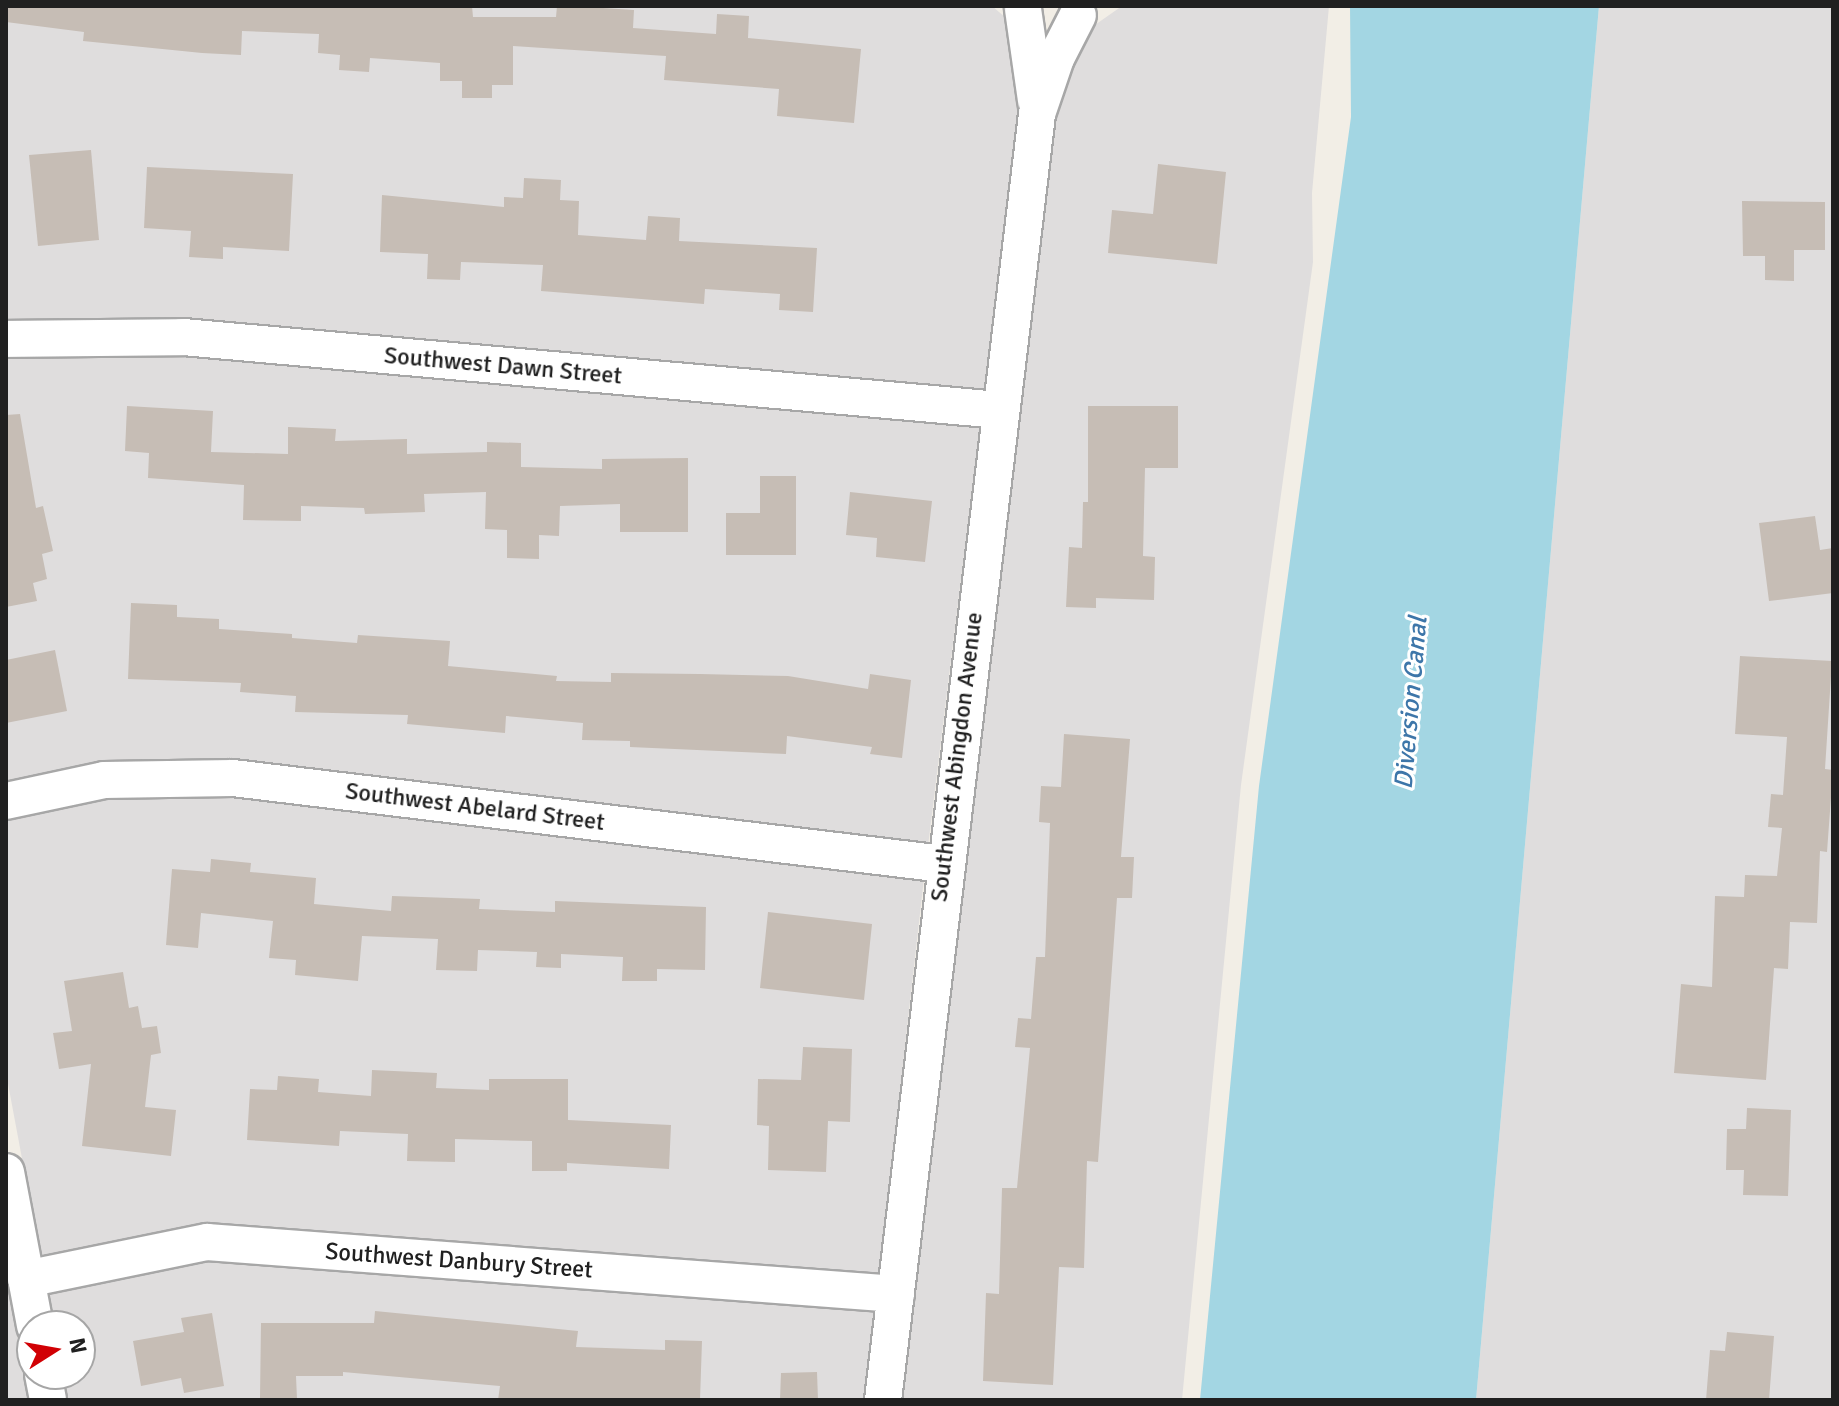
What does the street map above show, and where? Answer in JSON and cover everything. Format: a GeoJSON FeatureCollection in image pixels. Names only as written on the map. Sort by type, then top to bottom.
{"type":"FeatureCollection","features":[{"type":"Feature","properties":{"kind":"street"},"geometry":{"type":"LineString","coordinates":[[1021,7],[1040,16],[1088,11]]}},
{"type":"Feature","properties":{"kind":"street","name":"Southwest Abingdon Avenue"},"geometry":{"type":"LineString","coordinates":[[1021,7],[1037,114]]}},
{"type":"Feature","properties":{"kind":"street","name":"Southwest Abingdon Avenue"},"geometry":{"type":"LineString","coordinates":[[883,1400],[944,864],[1037,114],[1056,58],[1088,11]]}},
{"type":"Feature","properties":{"kind":"street","name":"Southwest Dawn Street"},"geometry":{"type":"LineString","coordinates":[[6,339],[183,337],[1000,410]]}},
{"type":"Feature","properties":{"kind":"street","name":"Southwest Abelard Street"},"geometry":{"type":"LineString","coordinates":[[6,801],[104,780],[233,778],[944,864]]}},
{"type":"Feature","properties":{"kind":"street"},"geometry":{"type":"LineString","coordinates":[[6,1172],[32,1310]]}},
{"type":"Feature","properties":{"kind":"street","name":"Southwest Danbury Street"},"geometry":{"type":"LineString","coordinates":[[26,1279],[207,1242],[896,1294]]}},
{"type":"Feature","properties":{"kind":"shaded area"},"geometry":{"type":"Polygon","coordinates":[[[6,6],[992,6],[1006,18],[1018,113],[984,392],[184,321],[6,323],[6,6]]]}},
{"type":"Feature","properties":{"kind":"shaded area"},"geometry":{"type":"Polygon","coordinates":[[[1122,6],[1329,6],[1312,193],[1313,262],[1241,785],[1182,1400],[901,1400],[1053,128],[1073,63],[1092,27],[1122,6]]]}},
{"type":"Feature","properties":{"kind":"shaded area"},"geometry":{"type":"Polygon","coordinates":[[[1599,6],[1833,6],[1833,1400],[1476,1400],[1599,6]]]}},
{"type":"Feature","properties":{"kind":"shaded area"},"geometry":{"type":"Polygon","coordinates":[[[181,353],[980,425],[928,846],[233,762],[6,784],[6,355],[181,353]]]}},
{"type":"Feature","properties":{"kind":"shaded area"},"geometry":{"type":"Polygon","coordinates":[[[231,795],[924,878],[879,1276],[203,1226],[41,1260],[6,1073],[6,818],[106,797],[231,795]]]}},
{"type":"Feature","properties":{"kind":"shaded area"},"geometry":{"type":"Polygon","coordinates":[[[207,1258],[876,1309],[865,1400],[66,1400],[64,1390],[96,1390],[96,1310],[50,1310],[47,1292],[207,1258]]]}},
{"type":"Feature","properties":{"kind":"shaded area"},"geometry":{"type":"Polygon","coordinates":[[[6,1270],[16,1328],[16,1390],[27,1390],[29,1400],[6,1400],[6,1270]]]}},
{"type":"Feature","properties":{"kind":"water","name":"Diversion Canal"},"geometry":{"type":"Polygon","coordinates":[[[1350,6],[1599,6],[1476,1400],[1200,1400],[1259,786],[1351,117],[1350,6]]]}},
{"type":"Feature","properties":{"kind":"building"},"geometry":{"type":"Polygon","coordinates":[[[7,6],[472,6],[473,17],[556,17],[557,6],[572,6],[634,10],[633,28],[716,34],[717,14],[749,16],[748,38],[861,49],[854,123],[777,116],[779,89],[664,80],[666,56],[513,46],[513,85],[492,85],[492,98],[462,98],[462,81],[440,81],[440,63],[370,58],[369,72],[339,70],[340,55],[318,53],[319,34],[242,31],[241,55],[202,53],[83,41],[84,32],[6,22],[7,6]]]}},
{"type":"Feature","properties":{"kind":"building"},"geometry":{"type":"Polygon","coordinates":[[[91,150],[99,240],[38,246],[29,155],[91,150]]]}},
{"type":"Feature","properties":{"kind":"building"},"geometry":{"type":"Polygon","coordinates":[[[1158,164],[1226,172],[1217,264],[1108,253],[1112,210],[1153,214],[1158,164]]]}},
{"type":"Feature","properties":{"kind":"building"},"geometry":{"type":"Polygon","coordinates":[[[147,167],[293,174],[289,251],[223,247],[223,259],[189,257],[191,231],[144,228],[147,167]]]}},
{"type":"Feature","properties":{"kind":"building"},"geometry":{"type":"Polygon","coordinates":[[[524,178],[561,180],[560,200],[579,201],[578,235],[646,240],[648,216],[680,218],[679,241],[817,248],[813,312],[779,310],[780,294],[705,289],[704,304],[541,291],[543,265],[461,262],[460,280],[427,279],[428,254],[380,252],[382,195],[504,207],[504,197],[523,198],[524,178]]]}},
{"type":"Feature","properties":{"kind":"building"},"geometry":{"type":"Polygon","coordinates":[[[1742,201],[1825,202],[1825,250],[1794,250],[1794,281],[1765,280],[1765,256],[1743,256],[1742,201]]]}},
{"type":"Feature","properties":{"kind":"building"},"geometry":{"type":"Polygon","coordinates":[[[127,406],[213,411],[211,452],[288,454],[288,427],[336,429],[335,441],[407,439],[407,454],[487,452],[487,442],[521,443],[521,467],[602,469],[602,459],[688,458],[688,532],[620,532],[620,504],[560,506],[559,536],[539,535],[539,559],[507,558],[507,530],[485,529],[486,492],[424,494],[425,512],[365,514],[364,508],[301,506],[301,521],[243,520],[244,485],[148,478],[149,453],[125,451],[127,406]]]}},
{"type":"Feature","properties":{"kind":"building"},"geometry":{"type":"Polygon","coordinates":[[[1088,406],[1178,406],[1178,468],[1145,468],[1143,556],[1155,557],[1154,600],[1096,598],[1096,608],[1066,607],[1069,547],[1082,548],[1083,502],[1088,502],[1088,406]]]}},
{"type":"Feature","properties":{"kind":"building"},"geometry":{"type":"Polygon","coordinates":[[[20,414],[36,508],[43,506],[53,551],[42,554],[47,579],[33,583],[37,601],[6,607],[6,415],[20,414]]]}},
{"type":"Feature","properties":{"kind":"building"},"geometry":{"type":"Polygon","coordinates":[[[760,476],[796,476],[796,555],[726,555],[726,513],[760,513],[760,476]]]}},
{"type":"Feature","properties":{"kind":"building"},"geometry":{"type":"Polygon","coordinates":[[[850,492],[932,501],[925,562],[876,557],[877,538],[846,535],[850,492]]]}},
{"type":"Feature","properties":{"kind":"building"},"geometry":{"type":"Polygon","coordinates":[[[1815,516],[1820,550],[1833,548],[1833,593],[1769,601],[1759,523],[1815,516]]]}},
{"type":"Feature","properties":{"kind":"building"},"geometry":{"type":"Polygon","coordinates":[[[131,603],[177,605],[177,617],[219,619],[219,629],[292,634],[292,638],[357,643],[358,635],[450,641],[448,666],[557,676],[556,681],[611,682],[611,673],[788,676],[868,689],[870,674],[911,680],[902,758],[870,754],[872,747],[787,736],[786,754],[630,747],[630,741],[582,740],[583,723],[506,716],[505,733],[407,724],[408,715],[295,712],[296,696],[240,692],[241,683],[128,679],[131,603]]]}},
{"type":"Feature","properties":{"kind":"building"},"geometry":{"type":"Polygon","coordinates":[[[55,650],[67,711],[6,723],[6,660],[55,650]]]}},
{"type":"Feature","properties":{"kind":"building"},"geometry":{"type":"Polygon","coordinates":[[[1740,656],[1832,661],[1825,769],[1833,770],[1827,852],[1820,851],[1817,923],[1790,922],[1788,969],[1774,968],[1766,1080],[1674,1073],[1681,984],[1712,987],[1715,896],[1744,897],[1745,875],[1777,876],[1782,828],[1768,827],[1771,794],[1783,795],[1787,737],[1735,734],[1740,656]]]}},
{"type":"Feature","properties":{"kind":"building"},"geometry":{"type":"Polygon","coordinates":[[[1064,734],[1130,739],[1121,857],[1134,857],[1132,898],[1117,898],[1098,1162],[1087,1161],[1084,1268],[1059,1267],[1053,1385],[983,1381],[986,1293],[999,1294],[1002,1188],[1017,1188],[1030,1048],[1015,1047],[1018,1018],[1031,1019],[1036,957],[1045,957],[1050,823],[1039,822],[1041,786],[1061,787],[1064,734]]]}},
{"type":"Feature","properties":{"kind":"building"},"geometry":{"type":"Polygon","coordinates":[[[211,859],[251,863],[250,872],[316,878],[314,904],[391,911],[392,896],[480,899],[479,909],[555,912],[555,901],[706,907],[705,970],[657,969],[657,981],[622,981],[623,957],[561,954],[561,968],[536,967],[537,952],[478,950],[477,971],[436,970],[438,939],[362,936],[358,981],[295,975],[296,960],[269,958],[273,921],[201,913],[198,948],[166,945],[172,869],[210,872],[211,859]]]}},
{"type":"Feature","properties":{"kind":"building"},"geometry":{"type":"Polygon","coordinates":[[[768,912],[872,924],[864,1000],[760,988],[768,912]]]}},
{"type":"Feature","properties":{"kind":"building"},"geometry":{"type":"Polygon","coordinates":[[[123,972],[129,1008],[138,1006],[142,1028],[157,1026],[161,1053],[151,1055],[145,1107],[176,1110],[171,1156],[82,1146],[91,1064],[59,1069],[53,1033],[72,1031],[64,981],[123,972]]]}},
{"type":"Feature","properties":{"kind":"building"},"geometry":{"type":"Polygon","coordinates":[[[803,1047],[852,1049],[850,1122],[828,1121],[826,1172],[768,1170],[769,1126],[757,1125],[758,1079],[801,1080],[803,1047]]]}},
{"type":"Feature","properties":{"kind":"building"},"geometry":{"type":"Polygon","coordinates":[[[372,1070],[437,1073],[436,1088],[489,1090],[489,1079],[568,1079],[568,1120],[671,1125],[669,1169],[567,1163],[567,1171],[532,1171],[532,1141],[455,1139],[455,1162],[407,1161],[408,1134],[340,1131],[339,1146],[247,1140],[250,1089],[277,1090],[278,1076],[319,1079],[318,1092],[371,1096],[372,1070]]]}},
{"type":"Feature","properties":{"kind":"building"},"geometry":{"type":"Polygon","coordinates":[[[1747,1108],[1791,1110],[1788,1196],[1743,1195],[1744,1170],[1726,1170],[1727,1129],[1746,1129],[1747,1108]]]}},
{"type":"Feature","properties":{"kind":"building"},"geometry":{"type":"Polygon","coordinates":[[[375,1311],[578,1331],[576,1347],[665,1350],[665,1340],[702,1341],[700,1400],[498,1400],[500,1386],[343,1372],[343,1376],[296,1376],[297,1399],[260,1398],[261,1323],[374,1323],[375,1311]]]}},
{"type":"Feature","properties":{"kind":"building"},"geometry":{"type":"Polygon","coordinates":[[[212,1313],[224,1386],[184,1393],[181,1378],[141,1386],[133,1341],[184,1332],[181,1318],[212,1313]]]}},
{"type":"Feature","properties":{"kind":"building"},"geometry":{"type":"Polygon","coordinates":[[[1727,1332],[1774,1336],[1769,1400],[1706,1400],[1710,1350],[1725,1351],[1727,1332]]]}},
{"type":"Feature","properties":{"kind":"building"},"geometry":{"type":"Polygon","coordinates":[[[817,1372],[818,1400],[780,1400],[781,1373],[817,1372]]]}}]}
